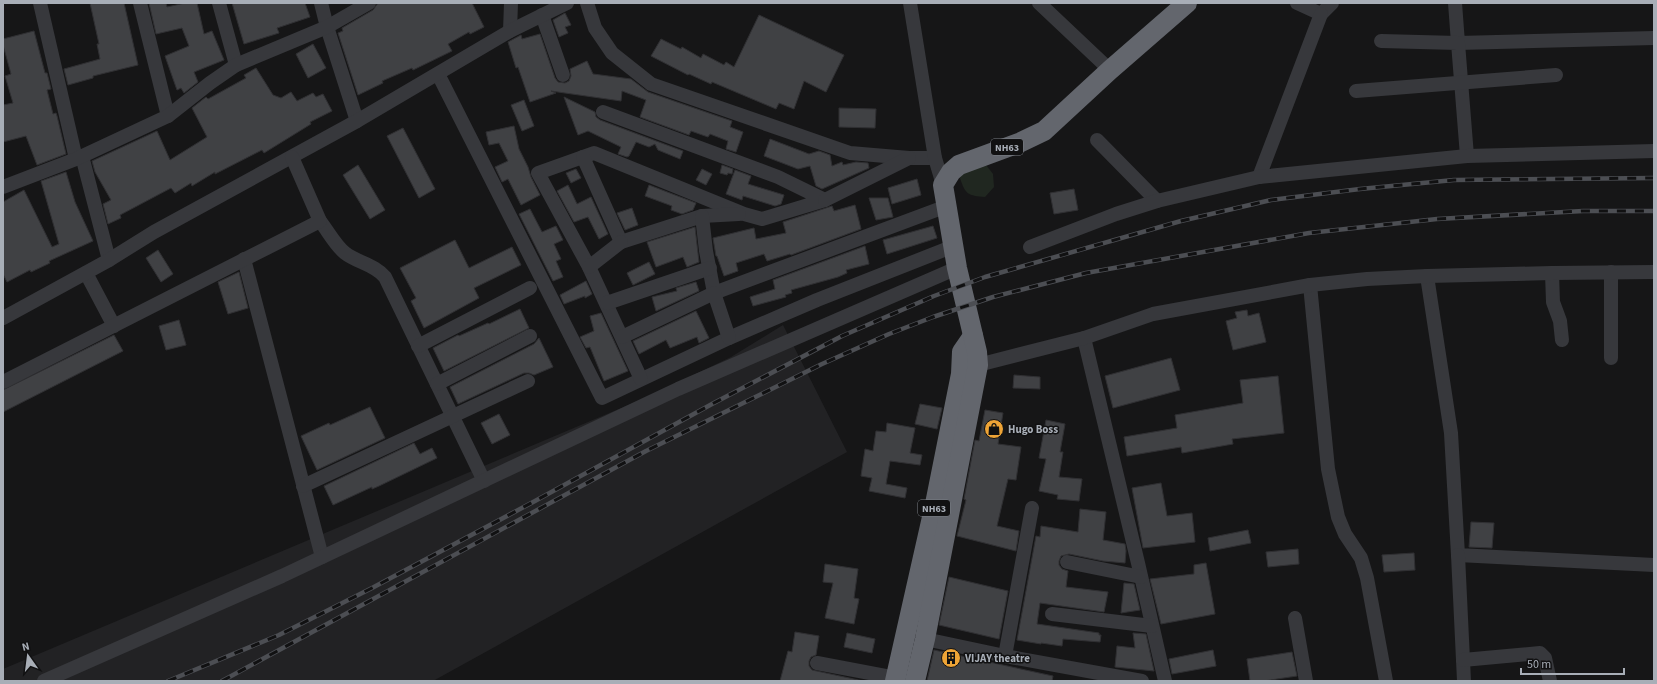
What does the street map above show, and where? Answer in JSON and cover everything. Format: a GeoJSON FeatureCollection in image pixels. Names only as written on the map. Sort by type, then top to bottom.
{"type":"FeatureCollection","features":[{"type":"Feature","properties":{"kind":"highway","name":"NH63"},"geometry":{"type":"LineString","coordinates":[[902,680],[925,639],[978,365],[977,352],[957,268],[943,185],[951,172],[960,165],[1019,143],[1044,131],[1110,70],[1187,3]]}},
{"type":"Feature","properties":{"kind":"highway","name":"NH63"},"geometry":{"type":"LineString","coordinates":[[902,680],[961,374],[962,352],[973,336]]}},
{"type":"Feature","properties":{"kind":"street"},"geometry":{"type":"LineString","coordinates":[[40,3],[79,158],[109,260]]}},
{"type":"Feature","properties":{"kind":"street"},"geometry":{"type":"LineString","coordinates":[[140,3],[168,116]]}},
{"type":"Feature","properties":{"kind":"street"},"geometry":{"type":"LineString","coordinates":[[219,3],[236,65]]}},
{"type":"Feature","properties":{"kind":"street"},"geometry":{"type":"LineString","coordinates":[[321,3],[327,27],[357,121]]}},
{"type":"Feature","properties":{"kind":"street"},"geometry":{"type":"LineString","coordinates":[[3,187],[79,158],[168,116],[236,65],[270,49],[327,27],[369,3]]}},
{"type":"Feature","properties":{"kind":"street"},"geometry":{"type":"LineString","coordinates":[[510,31],[511,3]]}},
{"type":"Feature","properties":{"kind":"street"},"geometry":{"type":"LineString","coordinates":[[3,318],[109,260],[154,232],[357,121],[510,31],[567,3]]}},
{"type":"Feature","properties":{"kind":"street"},"geometry":{"type":"LineString","coordinates":[[587,3],[595,28],[612,53],[651,84],[850,153],[909,158],[935,158]]}},
{"type":"Feature","properties":{"kind":"street"},"geometry":{"type":"LineString","coordinates":[[910,3],[935,158],[943,185]]}},
{"type":"Feature","properties":{"kind":"street"},"geometry":{"type":"LineString","coordinates":[[1039,3],[1110,70]]}},
{"type":"Feature","properties":{"kind":"street"},"geometry":{"type":"LineString","coordinates":[[1297,3],[1321,14]]}},
{"type":"Feature","properties":{"kind":"street"},"geometry":{"type":"LineString","coordinates":[[1258,177],[1321,14],[1332,3]]}},
{"type":"Feature","properties":{"kind":"street"},"geometry":{"type":"LineString","coordinates":[[1455,3],[1467,156]]}},
{"type":"Feature","properties":{"kind":"street"},"geometry":{"type":"LineString","coordinates":[[542,15],[563,75]]}},
{"type":"Feature","properties":{"kind":"street"},"geometry":{"type":"LineString","coordinates":[[1381,41],[1458,43],[1654,38]]}},
{"type":"Feature","properties":{"kind":"street"},"geometry":{"type":"LineString","coordinates":[[438,74],[602,398],[729,338],[816,300],[954,246]]}},
{"type":"Feature","properties":{"kind":"street"},"geometry":{"type":"LineString","coordinates":[[1356,91],[1556,75]]}},
{"type":"Feature","properties":{"kind":"street"},"geometry":{"type":"LineString","coordinates":[[603,112],[778,177],[825,200]]}},
{"type":"Feature","properties":{"kind":"street"},"geometry":{"type":"LineString","coordinates":[[1097,140],[1157,201]]}},
{"type":"Feature","properties":{"kind":"street"},"geometry":{"type":"LineString","coordinates":[[1030,247],[1116,214],[1157,201],[1258,177],[1467,156],[1654,152]]}},
{"type":"Feature","properties":{"kind":"street"},"geometry":{"type":"LineString","coordinates":[[641,379],[589,267],[538,173],[594,153],[744,214],[762,219],[825,200],[909,158]]}},
{"type":"Feature","properties":{"kind":"street"},"geometry":{"type":"LineString","coordinates":[[292,157],[320,221],[345,252],[375,268],[385,277],[484,482]]}},
{"type":"Feature","properties":{"kind":"street"},"geometry":{"type":"LineString","coordinates":[[583,157],[621,242]]}},
{"type":"Feature","properties":{"kind":"street"},"geometry":{"type":"LineString","coordinates":[[622,337],[714,293],[947,206]]}},
{"type":"Feature","properties":{"kind":"street"},"geometry":{"type":"LineString","coordinates":[[589,267],[621,242],[702,216],[744,214]]}},
{"type":"Feature","properties":{"kind":"street"},"geometry":{"type":"LineString","coordinates":[[702,216],[706,251],[714,293],[729,338]]}},
{"type":"Feature","properties":{"kind":"street"},"geometry":{"type":"LineString","coordinates":[[3,382],[320,221]]}},
{"type":"Feature","properties":{"kind":"street"},"geometry":{"type":"LineString","coordinates":[[244,260],[322,557]]}},
{"type":"Feature","properties":{"kind":"street"},"geometry":{"type":"LineString","coordinates":[[607,303],[710,268]]}},
{"type":"Feature","properties":{"kind":"street"},"geometry":{"type":"LineString","coordinates":[[44,681],[322,557],[484,482],[678,389],[957,268]]}},
{"type":"Feature","properties":{"kind":"street"},"geometry":{"type":"LineString","coordinates":[[1611,272],[1611,358]]}},
{"type":"Feature","properties":{"kind":"street"},"geometry":{"type":"LineString","coordinates":[[978,365],[1084,338],[1153,314],[1310,285],[1367,279],[1426,276],[1654,272]]}},
{"type":"Feature","properties":{"kind":"street"},"geometry":{"type":"LineString","coordinates":[[86,273],[114,326]]}},
{"type":"Feature","properties":{"kind":"street"},"geometry":{"type":"LineString","coordinates":[[1552,273],[1553,302],[1560,321],[1562,340]]}},
{"type":"Feature","properties":{"kind":"street"},"geometry":{"type":"LineString","coordinates":[[1426,276],[1451,433],[1464,681]]}},
{"type":"Feature","properties":{"kind":"street"},"geometry":{"type":"LineString","coordinates":[[1310,285],[1328,469],[1338,517],[1345,534],[1361,558],[1367,578],[1386,681]]}},
{"type":"Feature","properties":{"kind":"street"},"geometry":{"type":"LineString","coordinates":[[418,346],[530,288]]}},
{"type":"Feature","properties":{"kind":"street"},"geometry":{"type":"LineString","coordinates":[[437,384],[530,336]]}},
{"type":"Feature","properties":{"kind":"street"},"geometry":{"type":"LineString","coordinates":[[1084,338],[1165,681]]}},
{"type":"Feature","properties":{"kind":"street"},"geometry":{"type":"LineString","coordinates":[[303,486],[528,381]]}},
{"type":"Feature","properties":{"kind":"street"},"geometry":{"type":"LineString","coordinates":[[1005,656],[1032,508]]}},
{"type":"Feature","properties":{"kind":"street"},"geometry":{"type":"LineString","coordinates":[[1458,555],[1654,565]]}},
{"type":"Feature","properties":{"kind":"street"},"geometry":{"type":"LineString","coordinates":[[1067,562],[1141,577]]}},
{"type":"Feature","properties":{"kind":"street"},"geometry":{"type":"LineString","coordinates":[[1052,614],[1152,626]]}},
{"type":"Feature","properties":{"kind":"street"},"geometry":{"type":"LineString","coordinates":[[1295,618],[1306,681]]}},
{"type":"Feature","properties":{"kind":"street"},"geometry":{"type":"LineString","coordinates":[[925,639],[1005,656],[1142,681]]}},
{"type":"Feature","properties":{"kind":"street"},"geometry":{"type":"LineString","coordinates":[[1462,660],[1540,653],[1545,658],[1550,681]]}},
{"type":"Feature","properties":{"kind":"street"},"geometry":{"type":"LineString","coordinates":[[817,663],[902,680]]}},
{"type":"Feature","properties":{"kind":"shaded area"},"geometry":{"type":"Polygon","coordinates":[[[986,165],[993,174],[994,187],[985,197],[971,195],[964,188],[960,178],[965,169],[986,165]]]}},
{"type":"Feature","properties":{"kind":"shaded area"},"geometry":{"type":"Polygon","coordinates":[[[783,325],[847,452],[433,681],[3,681],[3,669],[652,395],[731,357],[783,325]]]}},
{"type":"Feature","properties":{"kind":"building"},"geometry":{"type":"Polygon","coordinates":[[[90,3],[124,3],[138,65],[93,76],[93,78],[68,85],[64,69],[100,59],[97,44],[99,44],[90,3]]]}},
{"type":"Feature","properties":{"kind":"building"},"geometry":{"type":"Polygon","coordinates":[[[149,3],[166,3],[167,7],[185,3],[197,3],[204,34],[212,31],[224,60],[194,72],[198,82],[184,93],[181,88],[177,90],[165,56],[189,46],[182,28],[156,34],[149,3]]]}},
{"type":"Feature","properties":{"kind":"building"},"geometry":{"type":"Polygon","coordinates":[[[232,3],[305,3],[310,17],[277,28],[279,33],[244,44],[232,3]]]}},
{"type":"Feature","properties":{"kind":"building"},"geometry":{"type":"Polygon","coordinates":[[[378,3],[472,3],[484,27],[470,34],[469,32],[448,44],[452,51],[413,70],[412,68],[382,81],[383,83],[358,95],[338,33],[343,31],[342,28],[373,10],[378,3]]]}},
{"type":"Feature","properties":{"kind":"building"},"geometry":{"type":"Polygon","coordinates":[[[565,13],[571,25],[565,27],[568,33],[559,37],[553,20],[565,13]]]}},
{"type":"Feature","properties":{"kind":"building"},"geometry":{"type":"Polygon","coordinates":[[[759,15],[844,55],[826,92],[804,81],[794,109],[779,103],[776,109],[712,82],[711,84],[689,74],[688,75],[651,56],[661,39],[681,49],[682,47],[701,58],[703,54],[724,65],[726,62],[734,67],[759,15]]]}},
{"type":"Feature","properties":{"kind":"building"},"geometry":{"type":"Polygon","coordinates":[[[34,31],[45,73],[47,73],[51,89],[47,90],[53,114],[56,113],[57,116],[66,154],[37,165],[26,136],[3,142],[3,105],[13,103],[5,76],[11,74],[3,45],[3,39],[34,31]]]}},
{"type":"Feature","properties":{"kind":"building"},"geometry":{"type":"Polygon","coordinates":[[[540,34],[555,78],[558,82],[565,83],[569,81],[571,76],[570,69],[587,61],[593,74],[631,79],[648,92],[732,121],[730,127],[743,132],[736,152],[726,149],[728,141],[710,134],[708,137],[691,131],[689,135],[640,117],[646,100],[622,91],[621,101],[551,91],[556,93],[530,102],[518,67],[516,68],[508,42],[521,35],[522,39],[540,34]]]}},
{"type":"Feature","properties":{"kind":"building"},"geometry":{"type":"Polygon","coordinates":[[[313,44],[326,68],[308,78],[296,54],[313,44]]]}},
{"type":"Feature","properties":{"kind":"building"},"geometry":{"type":"Polygon","coordinates":[[[256,68],[273,95],[281,98],[291,92],[297,101],[313,93],[316,97],[323,94],[332,111],[310,122],[311,124],[264,153],[262,150],[215,174],[215,172],[192,186],[191,183],[175,193],[171,188],[120,215],[121,218],[108,224],[103,204],[111,200],[95,172],[92,161],[157,131],[170,160],[207,137],[192,108],[206,97],[208,99],[246,78],[244,75],[256,68]]]}},
{"type":"Feature","properties":{"kind":"building"},"geometry":{"type":"Polygon","coordinates":[[[564,97],[595,112],[596,117],[600,120],[683,151],[680,159],[658,150],[655,144],[649,147],[636,142],[629,156],[627,157],[618,154],[621,147],[588,131],[578,135],[564,97]]]}},
{"type":"Feature","properties":{"kind":"building"},"geometry":{"type":"Polygon","coordinates":[[[524,100],[534,126],[522,131],[511,105],[524,100]]]}},
{"type":"Feature","properties":{"kind":"building"},"geometry":{"type":"Polygon","coordinates":[[[839,108],[876,109],[875,128],[839,127],[839,108]]]}},
{"type":"Feature","properties":{"kind":"building"},"geometry":{"type":"Polygon","coordinates":[[[514,126],[519,149],[540,195],[521,205],[508,179],[502,182],[495,167],[508,161],[499,143],[489,145],[486,132],[514,126]]]}},
{"type":"Feature","properties":{"kind":"building"},"geometry":{"type":"Polygon","coordinates":[[[403,128],[435,189],[419,198],[387,136],[403,128]]]}},
{"type":"Feature","properties":{"kind":"building"},"geometry":{"type":"Polygon","coordinates":[[[770,139],[809,154],[819,151],[830,155],[832,166],[842,162],[843,165],[856,162],[868,163],[869,168],[822,189],[816,186],[810,166],[798,169],[764,156],[770,139]]]}},
{"type":"Feature","properties":{"kind":"building"},"geometry":{"type":"Polygon","coordinates":[[[358,165],[385,210],[370,219],[343,175],[358,165]]]}},
{"type":"Feature","properties":{"kind":"building"},"geometry":{"type":"Polygon","coordinates":[[[722,165],[733,169],[732,174],[728,173],[727,175],[720,173],[722,165]]]}},
{"type":"Feature","properties":{"kind":"building"},"geometry":{"type":"Polygon","coordinates":[[[576,169],[581,178],[571,183],[566,173],[576,169]]]}},
{"type":"Feature","properties":{"kind":"building"},"geometry":{"type":"Polygon","coordinates":[[[702,169],[712,174],[706,185],[696,180],[702,169]]]}},
{"type":"Feature","properties":{"kind":"building"},"geometry":{"type":"Polygon","coordinates":[[[735,170],[751,176],[748,184],[784,195],[781,204],[775,206],[743,196],[742,200],[726,194],[735,170]]]}},
{"type":"Feature","properties":{"kind":"building"},"geometry":{"type":"Polygon","coordinates":[[[66,172],[75,202],[93,241],[49,261],[50,263],[31,272],[30,270],[7,282],[3,274],[3,202],[24,190],[52,247],[59,244],[41,181],[66,172]]]}},
{"type":"Feature","properties":{"kind":"building"},"geometry":{"type":"Polygon","coordinates":[[[917,179],[921,195],[892,204],[888,188],[917,179]]]}},
{"type":"Feature","properties":{"kind":"building"},"geometry":{"type":"Polygon","coordinates":[[[568,185],[577,204],[591,197],[608,234],[599,239],[588,217],[574,222],[557,191],[568,185]]]}},
{"type":"Feature","properties":{"kind":"building"},"geometry":{"type":"Polygon","coordinates":[[[649,185],[696,203],[693,210],[682,214],[671,210],[672,206],[645,196],[649,185]]]}},
{"type":"Feature","properties":{"kind":"building"},"geometry":{"type":"Polygon","coordinates":[[[1074,189],[1078,210],[1054,214],[1050,193],[1074,189]]]}},
{"type":"Feature","properties":{"kind":"building"},"geometry":{"type":"Polygon","coordinates":[[[869,198],[888,198],[893,217],[876,220],[869,198]]]}},
{"type":"Feature","properties":{"kind":"building"},"geometry":{"type":"Polygon","coordinates":[[[855,205],[861,229],[791,255],[790,254],[767,261],[764,254],[736,263],[738,271],[724,276],[716,256],[713,238],[754,228],[756,239],[786,233],[783,222],[832,206],[834,211],[855,205]]]}},
{"type":"Feature","properties":{"kind":"building"},"geometry":{"type":"Polygon","coordinates":[[[632,208],[638,225],[625,230],[617,213],[632,208]]]}},
{"type":"Feature","properties":{"kind":"building"},"geometry":{"type":"Polygon","coordinates":[[[530,209],[542,232],[556,226],[563,240],[554,244],[561,259],[556,261],[563,277],[553,281],[519,214],[530,209]]]}},
{"type":"Feature","properties":{"kind":"building"},"geometry":{"type":"Polygon","coordinates":[[[933,226],[937,238],[887,254],[883,240],[933,226]]]}},
{"type":"Feature","properties":{"kind":"building"},"geometry":{"type":"Polygon","coordinates":[[[695,227],[699,262],[687,267],[683,257],[656,267],[647,242],[695,227]]]}},
{"type":"Feature","properties":{"kind":"building"},"geometry":{"type":"Polygon","coordinates":[[[455,240],[469,268],[512,247],[521,265],[474,288],[479,298],[424,328],[411,301],[416,298],[400,268],[455,240]]]}},
{"type":"Feature","properties":{"kind":"building"},"geometry":{"type":"Polygon","coordinates":[[[865,246],[869,264],[846,270],[847,273],[838,277],[791,290],[792,293],[785,295],[786,297],[753,306],[750,297],[775,289],[773,280],[865,246]]]}},
{"type":"Feature","properties":{"kind":"building"},"geometry":{"type":"Polygon","coordinates":[[[158,250],[173,274],[161,282],[146,258],[158,250]]]}},
{"type":"Feature","properties":{"kind":"building"},"geometry":{"type":"Polygon","coordinates":[[[649,262],[655,274],[633,285],[627,273],[649,262]]]}},
{"type":"Feature","properties":{"kind":"building"},"geometry":{"type":"Polygon","coordinates":[[[239,272],[248,308],[228,314],[218,282],[239,272]]]}},
{"type":"Feature","properties":{"kind":"building"},"geometry":{"type":"Polygon","coordinates":[[[586,281],[592,294],[585,298],[585,296],[564,304],[560,295],[586,281]]]}},
{"type":"Feature","properties":{"kind":"building"},"geometry":{"type":"Polygon","coordinates":[[[696,282],[699,291],[656,311],[652,297],[677,291],[676,288],[696,282]]]}},
{"type":"Feature","properties":{"kind":"building"},"geometry":{"type":"Polygon","coordinates":[[[520,309],[529,328],[444,371],[433,348],[458,335],[459,336],[488,323],[489,324],[520,309]]]}},
{"type":"Feature","properties":{"kind":"building"},"geometry":{"type":"Polygon","coordinates":[[[1247,310],[1248,316],[1259,313],[1266,342],[1233,350],[1226,321],[1237,318],[1235,312],[1247,310]]]}},
{"type":"Feature","properties":{"kind":"building"},"geometry":{"type":"Polygon","coordinates":[[[696,311],[709,338],[699,343],[697,337],[670,348],[666,340],[639,354],[633,341],[696,311]]]}},
{"type":"Feature","properties":{"kind":"building"},"geometry":{"type":"Polygon","coordinates":[[[601,313],[628,371],[604,381],[590,347],[586,348],[580,337],[594,331],[590,316],[601,313]]]}},
{"type":"Feature","properties":{"kind":"building"},"geometry":{"type":"Polygon","coordinates":[[[179,320],[186,345],[166,350],[159,326],[179,320]]]}},
{"type":"Feature","properties":{"kind":"building"},"geometry":{"type":"Polygon","coordinates":[[[114,335],[123,351],[3,412],[3,390],[114,335]]]}},
{"type":"Feature","properties":{"kind":"building"},"geometry":{"type":"Polygon","coordinates":[[[539,338],[553,367],[534,375],[524,373],[458,404],[450,387],[534,344],[539,338]]]}},
{"type":"Feature","properties":{"kind":"building"},"geometry":{"type":"Polygon","coordinates":[[[1171,358],[1180,390],[1113,408],[1105,376],[1171,358]]]}},
{"type":"Feature","properties":{"kind":"building"},"geometry":{"type":"Polygon","coordinates":[[[1014,375],[1040,377],[1040,389],[1013,388],[1014,375]]]}},
{"type":"Feature","properties":{"kind":"building"},"geometry":{"type":"Polygon","coordinates":[[[1278,376],[1284,433],[1232,439],[1233,444],[1182,453],[1181,447],[1127,456],[1124,437],[1177,428],[1175,415],[1243,403],[1240,380],[1278,376]]]}},
{"type":"Feature","properties":{"kind":"building"},"geometry":{"type":"Polygon","coordinates":[[[920,404],[942,408],[937,429],[915,424],[920,404]]]}},
{"type":"Feature","properties":{"kind":"building"},"geometry":{"type":"Polygon","coordinates":[[[370,407],[385,438],[317,470],[301,436],[370,407]]]}},
{"type":"Feature","properties":{"kind":"building"},"geometry":{"type":"Polygon","coordinates":[[[985,410],[1003,413],[998,444],[1021,447],[1016,480],[1008,479],[997,526],[1019,531],[1016,551],[957,536],[966,500],[964,499],[975,440],[979,441],[985,410]]]}},
{"type":"Feature","properties":{"kind":"building"},"geometry":{"type":"Polygon","coordinates":[[[499,414],[510,435],[492,444],[481,423],[499,414]]]}},
{"type":"Feature","properties":{"kind":"building"},"geometry":{"type":"Polygon","coordinates":[[[1046,420],[1065,424],[1060,452],[1063,452],[1059,477],[1082,479],[1079,501],[1057,499],[1058,495],[1039,491],[1046,459],[1039,458],[1046,420]]]}},
{"type":"Feature","properties":{"kind":"building"},"geometry":{"type":"Polygon","coordinates":[[[887,423],[915,428],[910,453],[922,455],[920,465],[890,461],[886,484],[907,488],[905,498],[869,491],[872,478],[861,476],[865,449],[873,451],[876,431],[886,432],[887,423]]]}},
{"type":"Feature","properties":{"kind":"building"},"geometry":{"type":"Polygon","coordinates":[[[414,443],[420,454],[432,448],[437,458],[379,486],[372,489],[372,487],[333,505],[324,486],[414,443]]]}},
{"type":"Feature","properties":{"kind":"building"},"geometry":{"type":"Polygon","coordinates":[[[1161,483],[1167,516],[1192,513],[1195,542],[1143,548],[1132,488],[1161,483]]]}},
{"type":"Feature","properties":{"kind":"building"},"geometry":{"type":"Polygon","coordinates":[[[1080,509],[1106,512],[1103,540],[1125,544],[1125,563],[1103,561],[1069,554],[1061,556],[1059,565],[1062,569],[1068,571],[1066,587],[1108,592],[1104,612],[1040,603],[1037,624],[1099,633],[1099,635],[1101,635],[1100,642],[1063,639],[1062,646],[1017,640],[1036,536],[1040,537],[1041,526],[1078,532],[1080,509]]]}},
{"type":"Feature","properties":{"kind":"building"},"geometry":{"type":"Polygon","coordinates":[[[1471,522],[1494,523],[1492,548],[1469,547],[1471,522]]]}},
{"type":"Feature","properties":{"kind":"building"},"geometry":{"type":"Polygon","coordinates":[[[1248,530],[1251,543],[1210,551],[1208,538],[1248,530]]]}},
{"type":"Feature","properties":{"kind":"building"},"geometry":{"type":"Polygon","coordinates":[[[1298,549],[1299,564],[1268,567],[1266,552],[1298,549]]]}},
{"type":"Feature","properties":{"kind":"building"},"geometry":{"type":"Polygon","coordinates":[[[1414,553],[1415,570],[1384,572],[1382,555],[1414,553]]]}},
{"type":"Feature","properties":{"kind":"building"},"geometry":{"type":"Polygon","coordinates":[[[1206,563],[1215,614],[1161,624],[1150,579],[1194,574],[1194,565],[1206,563]]]}},
{"type":"Feature","properties":{"kind":"building"},"geometry":{"type":"Polygon","coordinates":[[[825,564],[858,569],[854,598],[859,599],[854,624],[825,618],[833,583],[823,582],[825,564]]]}},
{"type":"Feature","properties":{"kind":"building"},"geometry":{"type":"Polygon","coordinates":[[[949,577],[1008,591],[999,639],[939,625],[949,577]]]}},
{"type":"Feature","properties":{"kind":"building"},"geometry":{"type":"Polygon","coordinates":[[[1124,583],[1134,584],[1140,610],[1121,613],[1124,583]]]}},
{"type":"Feature","properties":{"kind":"building"},"geometry":{"type":"Polygon","coordinates":[[[795,632],[819,636],[816,655],[811,657],[809,661],[809,666],[812,670],[863,681],[780,681],[788,651],[792,652],[795,632]]]}},
{"type":"Feature","properties":{"kind":"building"},"geometry":{"type":"Polygon","coordinates":[[[847,633],[875,639],[872,653],[844,647],[847,633]]]}},
{"type":"Feature","properties":{"kind":"building"},"geometry":{"type":"Polygon","coordinates":[[[1133,633],[1146,634],[1154,671],[1115,667],[1117,646],[1135,648],[1133,633]]]}},
{"type":"Feature","properties":{"kind":"building","name":"VIJAY theatre"},"geometry":{"type":"Polygon","coordinates":[[[934,650],[1053,676],[1052,681],[927,681],[934,650]]]}},
{"type":"Feature","properties":{"kind":"building"},"geometry":{"type":"Polygon","coordinates":[[[1213,650],[1216,666],[1172,674],[1169,659],[1213,650]]]}},
{"type":"Feature","properties":{"kind":"building"},"geometry":{"type":"Polygon","coordinates":[[[1292,652],[1297,676],[1264,681],[1250,681],[1247,659],[1292,652]]]}},
{"type":"Feature","properties":{"kind":"railway"},"geometry":{"type":"LineString","coordinates":[[168,681],[279,635],[372,588],[712,404],[842,336],[934,296],[985,277],[1181,221],[1271,200],[1360,189],[1454,180],[1654,178]]}},
{"type":"Feature","properties":{"kind":"railway"},"geometry":{"type":"LineString","coordinates":[[222,681],[646,451],[822,364],[889,334],[933,317],[993,297],[1086,273],[1309,233],[1437,219],[1583,211],[1654,211]]}},
{"type":"Feature","properties":{"kind":"place","name":"Hugo Boss"},"geometry":{"type":"Point","coordinates":[994,429]}},
{"type":"Feature","properties":{"kind":"place","name":"VIJAY theatre"},"geometry":{"type":"Point","coordinates":[951,658]}}]}
